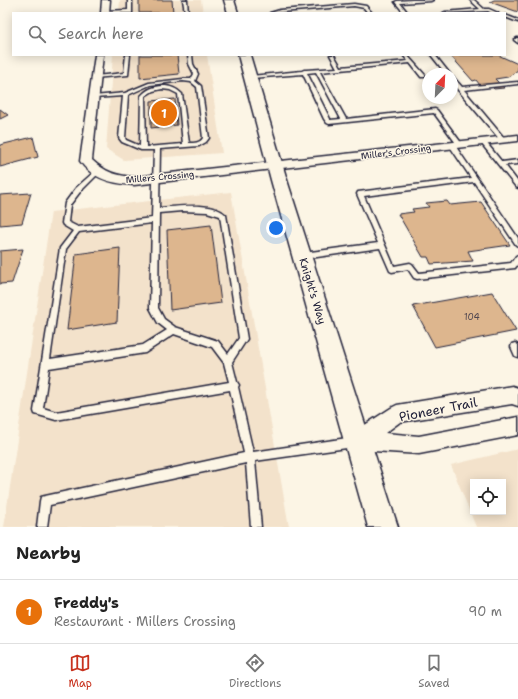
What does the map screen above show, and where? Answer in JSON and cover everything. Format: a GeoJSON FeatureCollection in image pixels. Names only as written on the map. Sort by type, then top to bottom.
{"type":"FeatureCollection","features":[{"type":"Feature","properties":{"kind":"main road"},"geometry":{"type":"LineString","coordinates":[[229,0],[233,12]]}},
{"type":"Feature","properties":{"kind":"main road","name":"Knight's Way"},"geometry":{"type":"LineString","coordinates":[[244,56],[275,166],[383,527]]}},
{"type":"Feature","properties":{"kind":"street"},"geometry":{"type":"LineString","coordinates":[[105,12],[106,0]]}},
{"type":"Feature","properties":{"kind":"street"},"geometry":{"type":"LineString","coordinates":[[97,172],[86,161],[99,56]]}},
{"type":"Feature","properties":{"kind":"street","name":"Miller's Crossing"},"geometry":{"type":"LineString","coordinates":[[275,166],[518,138]]}},
{"type":"Feature","properties":{"kind":"street","name":"Millers Crossing"},"geometry":{"type":"LineString","coordinates":[[97,172],[113,180],[134,181],[275,166]]}},
{"type":"Feature","properties":{"kind":"street","name":"Pioneer Trail"},"geometry":{"type":"LineString","coordinates":[[358,441],[397,414],[512,395],[518,396]]}},
{"type":"Feature","properties":{"kind":"street"},"geometry":{"type":"LineString","coordinates":[[358,441],[419,445],[518,426]]}},
{"type":"Feature","properties":{"kind":"lane"},"geometry":{"type":"LineString","coordinates":[[130,0],[130,12]]}},
{"type":"Feature","properties":{"kind":"lane"},"geometry":{"type":"LineString","coordinates":[[185,0],[187,12]]}},
{"type":"Feature","properties":{"kind":"lane"},"geometry":{"type":"LineString","coordinates":[[405,12],[397,2],[431,0]]}},
{"type":"Feature","properties":{"kind":"lane"},"geometry":{"type":"LineString","coordinates":[[472,0],[483,10]]}},
{"type":"Feature","properties":{"kind":"lane"},"geometry":{"type":"LineString","coordinates":[[276,12],[354,5],[365,7],[369,12]]}},
{"type":"Feature","properties":{"kind":"lane"},"geometry":{"type":"LineString","coordinates":[[458,12],[483,10],[493,12]]}},
{"type":"Feature","properties":{"kind":"lane"},"geometry":{"type":"LineString","coordinates":[[506,16],[518,21]]}},
{"type":"Feature","properties":{"kind":"lane"},"geometry":{"type":"LineString","coordinates":[[518,39],[516,40],[518,42]]}},
{"type":"Feature","properties":{"kind":"lane"},"geometry":{"type":"LineString","coordinates":[[96,77],[126,74],[128,56]]}},
{"type":"Feature","properties":{"kind":"lane"},"geometry":{"type":"LineString","coordinates":[[190,56],[191,64],[196,74],[192,81]]}},
{"type":"Feature","properties":{"kind":"lane"},"geometry":{"type":"LineString","coordinates":[[333,56],[339,68]]}},
{"type":"Feature","properties":{"kind":"lane"},"geometry":{"type":"LineString","coordinates":[[406,56],[422,75]]}},
{"type":"Feature","properties":{"kind":"lane"},"geometry":{"type":"LineString","coordinates":[[434,56],[443,68]]}},
{"type":"Feature","properties":{"kind":"lane"},"geometry":{"type":"LineString","coordinates":[[250,76],[411,62]]}},
{"type":"Feature","properties":{"kind":"lane"},"geometry":{"type":"LineString","coordinates":[[317,70],[345,121]]}},
{"type":"Feature","properties":{"kind":"lane"},"geometry":{"type":"LineString","coordinates":[[304,72],[329,122],[435,111],[475,180],[518,243]]}},
{"type":"Feature","properties":{"kind":"lane"},"geometry":{"type":"LineString","coordinates":[[94,97],[126,94],[148,84],[183,80],[192,81],[199,86],[206,138],[199,144],[143,149],[124,141],[122,138],[126,94]]}},
{"type":"Feature","properties":{"kind":"lane"},"geometry":{"type":"LineString","coordinates":[[460,89],[518,83]]}},
{"type":"Feature","properties":{"kind":"lane"},"geometry":{"type":"LineString","coordinates":[[458,86],[503,140]]}},
{"type":"Feature","properties":{"kind":"lane"},"geometry":{"type":"LineString","coordinates":[[143,149],[144,96],[152,89],[162,88],[172,88],[177,90],[180,94],[186,145]]}},
{"type":"Feature","properties":{"kind":"lane"},"geometry":{"type":"LineString","coordinates":[[483,142],[518,186]]}},
{"type":"Feature","properties":{"kind":"lane"},"geometry":{"type":"LineString","coordinates":[[157,148],[154,308],[161,321],[173,330],[215,344],[228,361],[235,385],[250,457],[256,527]]}},
{"type":"Feature","properties":{"kind":"lane"},"geometry":{"type":"LineString","coordinates":[[500,164],[518,162]]}},
{"type":"Feature","properties":{"kind":"lane"},"geometry":{"type":"LineString","coordinates":[[97,172],[78,190],[67,205],[65,224],[77,230],[156,220]]}},
{"type":"Feature","properties":{"kind":"lane"},"geometry":{"type":"LineString","coordinates":[[475,180],[360,194],[392,270],[410,266],[417,276],[513,266],[518,258]]}},
{"type":"Feature","properties":{"kind":"lane"},"geometry":{"type":"LineString","coordinates":[[156,211],[196,207],[212,209],[224,215],[243,339],[228,361]]}},
{"type":"Feature","properties":{"kind":"lane"},"geometry":{"type":"LineString","coordinates":[[77,230],[63,248],[38,411],[56,416],[235,385]]}},
{"type":"Feature","properties":{"kind":"lane"},"geometry":{"type":"LineString","coordinates":[[302,256],[382,245]]}},
{"type":"Feature","properties":{"kind":"lane"},"geometry":{"type":"LineString","coordinates":[[46,364],[146,349],[173,330]]}},
{"type":"Feature","properties":{"kind":"lane"},"geometry":{"type":"LineString","coordinates":[[42,527],[45,501],[250,457],[358,441]]}},
{"type":"Feature","properties":{"kind":"shaded area"},"geometry":{"type":"Polygon","coordinates":[[[120,0],[201,0],[203,12],[119,12],[120,0]]]}},
{"type":"Feature","properties":{"kind":"shaded area"},"geometry":{"type":"Polygon","coordinates":[[[113,56],[207,56],[222,153],[124,160],[106,149],[113,56]]]}},
{"type":"Feature","properties":{"kind":"shaded area"},"geometry":{"type":"Polygon","coordinates":[[[231,192],[289,527],[4,527],[51,212],[231,192]]]}},
{"type":"Feature","properties":{"kind":"shaded area"},"geometry":{"type":"Polygon","coordinates":[[[518,449],[518,527],[476,527],[471,515],[506,515],[506,479],[470,479],[470,512],[451,465],[518,449]]]}},
{"type":"Feature","properties":{"kind":"building"},"geometry":{"type":"Polygon","coordinates":[[[139,0],[172,0],[173,12],[139,12],[139,0]]]}},
{"type":"Feature","properties":{"kind":"building"},"geometry":{"type":"Polygon","coordinates":[[[494,0],[518,0],[518,12],[490,2],[494,0]]]}},
{"type":"Feature","properties":{"kind":"building"},"geometry":{"type":"Polygon","coordinates":[[[140,56],[177,56],[179,74],[140,78],[140,56]]]}},
{"type":"Feature","properties":{"kind":"building"},"geometry":{"type":"Polygon","coordinates":[[[451,56],[500,56],[518,64],[518,70],[508,77],[495,79],[504,88],[494,89],[489,84],[480,85],[476,80],[473,81],[451,56]]]}},
{"type":"Feature","properties":{"kind":"building"},"geometry":{"type":"Polygon","coordinates":[[[175,99],[177,125],[151,128],[151,101],[175,99]]]}},
{"type":"Feature","properties":{"kind":"building"},"geometry":{"type":"Polygon","coordinates":[[[0,109],[8,115],[0,119],[0,109]]]}},
{"type":"Feature","properties":{"kind":"building"},"geometry":{"type":"Polygon","coordinates":[[[33,137],[38,157],[0,167],[0,145],[33,137]]]}},
{"type":"Feature","properties":{"kind":"building"},"geometry":{"type":"Polygon","coordinates":[[[31,193],[22,223],[0,225],[0,195],[31,193]]]}},
{"type":"Feature","properties":{"kind":"building"},"geometry":{"type":"Polygon","coordinates":[[[447,201],[450,205],[481,202],[510,245],[468,251],[473,261],[431,264],[428,257],[423,257],[398,214],[414,212],[412,209],[429,207],[426,203],[447,201]]]}},
{"type":"Feature","properties":{"kind":"building"},"geometry":{"type":"Polygon","coordinates":[[[211,225],[221,303],[170,310],[167,230],[211,225]]]}},
{"type":"Feature","properties":{"kind":"building"},"geometry":{"type":"Polygon","coordinates":[[[120,248],[117,322],[67,330],[76,254],[120,248]]]}},
{"type":"Feature","properties":{"kind":"building"},"geometry":{"type":"Polygon","coordinates":[[[23,249],[12,283],[0,284],[0,251],[23,249]]]}},
{"type":"Feature","properties":{"kind":"building"},"geometry":{"type":"Polygon","coordinates":[[[492,292],[516,331],[435,347],[413,306],[492,292]]]}},
{"type":"Feature","properties":{"kind":"place","name":"Freddy's"},"geometry":{"type":"Point","coordinates":[164,113]}}]}
